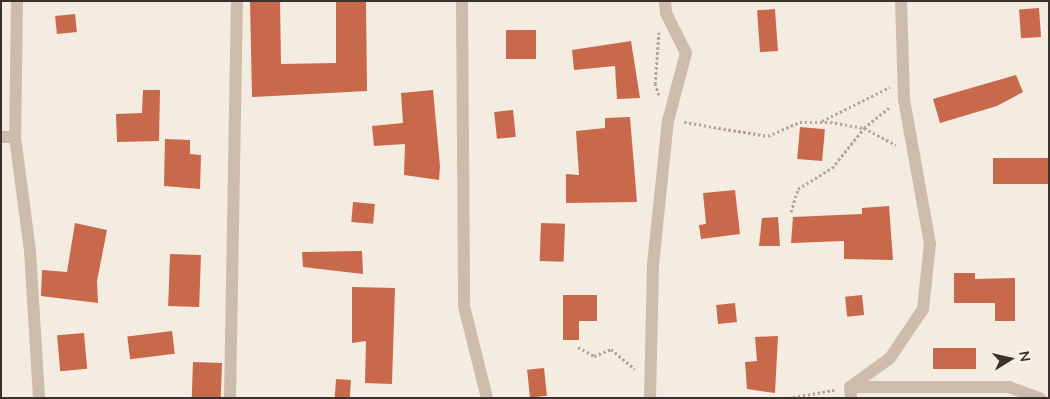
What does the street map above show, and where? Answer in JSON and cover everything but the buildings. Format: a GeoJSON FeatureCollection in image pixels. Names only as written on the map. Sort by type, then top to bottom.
{"type":"FeatureCollection","features":[{"type":"Feature","properties":{"kind":"street"},"geometry":{"type":"LineString","coordinates":[[17,1],[15,137],[30,251],[40,398]]}},
{"type":"Feature","properties":{"kind":"street"},"geometry":{"type":"LineString","coordinates":[[230,398],[237,1]]}},
{"type":"Feature","properties":{"kind":"street"},"geometry":{"type":"LineString","coordinates":[[462,1],[464,306],[487,398]]}},
{"type":"Feature","properties":{"kind":"street"},"geometry":{"type":"LineString","coordinates":[[850,392],[890,358],[924,309],[930,244],[914,159],[904,84],[901,1]]}},
{"type":"Feature","properties":{"kind":"street"},"geometry":{"type":"LineString","coordinates":[[650,398],[653,264],[668,121],[686,53],[666,7]]}},
{"type":"Feature","properties":{"kind":"street"},"geometry":{"type":"LineString","coordinates":[[1,137],[15,137]]}},
{"type":"Feature","properties":{"kind":"street"},"geometry":{"type":"LineString","coordinates":[[850,392],[1009,387],[1040,398]]}},
{"type":"Feature","properties":{"kind":"path"},"geometry":{"type":"LineString","coordinates":[[666,7],[656,41],[655,84],[668,121],[699,122],[768,136],[800,122],[819,122],[864,128],[914,159]]}},
{"type":"Feature","properties":{"kind":"path"},"geometry":{"type":"LineString","coordinates":[[819,122],[884,88],[904,84]]}},
{"type":"Feature","properties":{"kind":"path"},"geometry":{"type":"LineString","coordinates":[[792,212],[798,189],[832,168],[864,128],[884,114],[904,84]]}},
{"type":"Feature","properties":{"kind":"path"},"geometry":{"type":"LineString","coordinates":[[578,347],[594,356],[611,349],[649,384]]}},
{"type":"Feature","properties":{"kind":"path"},"geometry":{"type":"LineString","coordinates":[[788,398],[850,392]]}}]}
